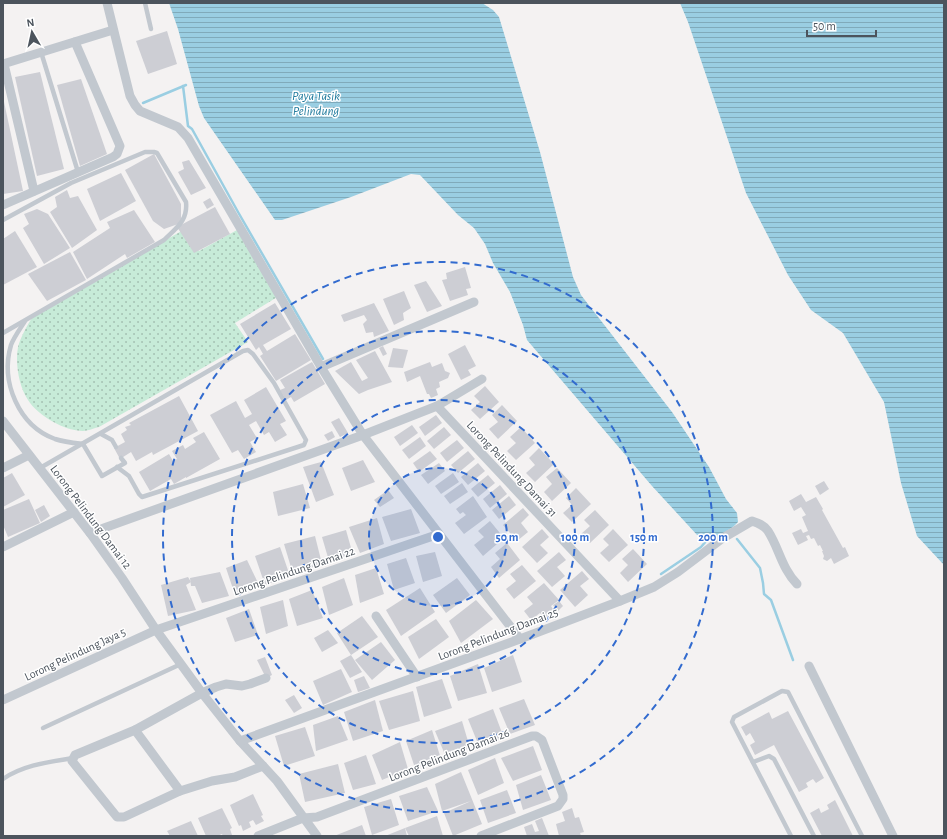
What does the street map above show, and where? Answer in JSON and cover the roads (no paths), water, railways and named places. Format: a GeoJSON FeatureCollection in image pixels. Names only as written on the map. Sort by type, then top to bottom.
{"type":"FeatureCollection","features":[{"type":"Feature","properties":{"kind":"street"},"geometry":{"type":"LineString","coordinates":[[107,3],[130,96],[135,105],[140,111],[178,127],[188,138],[362,435],[520,639]]}},
{"type":"Feature","properties":{"kind":"street"},"geometry":{"type":"LineString","coordinates":[[34,191],[4,64],[113,30]]}},
{"type":"Feature","properties":{"kind":"street"},"geometry":{"type":"LineString","coordinates":[[3,205],[117,154],[120,146],[75,42]]}},
{"type":"Feature","properties":{"kind":"street"},"geometry":{"type":"LineString","coordinates":[[321,367],[474,302]]}},
{"type":"Feature","properties":{"kind":"street"},"geometry":{"type":"LineString","coordinates":[[90,533],[362,435],[437,406],[482,379]]}},
{"type":"Feature","properties":{"kind":"street","name":"Lorong Pelindung Damai 31"},"geometry":{"type":"LineString","coordinates":[[437,406],[620,601]]}},
{"type":"Feature","properties":{"kind":"street","name":"Lorong Pelindung Damai 12"},"geometry":{"type":"LineString","coordinates":[[3,421],[90,533],[156,630],[202,693],[240,741],[277,781],[303,818],[318,836]]}},
{"type":"Feature","properties":{"kind":"street"},"geometry":{"type":"LineString","coordinates":[[3,468],[29,455]]}},
{"type":"Feature","properties":{"kind":"street"},"geometry":{"type":"LineString","coordinates":[[3,547],[74,512]]}},
{"type":"Feature","properties":{"kind":"street","name":"Lorong Pelindung Damai 25"},"geometry":{"type":"LineString","coordinates":[[240,741],[520,639],[654,587],[678,572],[723,538],[752,521],[758,522],[768,531],[786,570],[797,584]]}},
{"type":"Feature","properties":{"kind":"street","name":"Lorong Pelindung Damai 22"},"geometry":{"type":"LineString","coordinates":[[156,630],[439,534]]}},
{"type":"Feature","properties":{"kind":"street"},"geometry":{"type":"LineString","coordinates":[[376,616],[417,677]]}},
{"type":"Feature","properties":{"kind":"street","name":"Lorong Pelindung Jaya 5"},"geometry":{"type":"LineString","coordinates":[[3,700],[156,630]]}},
{"type":"Feature","properties":{"kind":"street"},"geometry":{"type":"LineString","coordinates":[[809,666],[893,836]]}},
{"type":"Feature","properties":{"kind":"street"},"geometry":{"type":"LineString","coordinates":[[263,766],[235,777],[212,781],[180,792],[124,818],[119,818],[74,764],[73,758],[75,754],[135,730],[202,693],[221,685],[250,684],[266,678]]}},
{"type":"Feature","properties":{"kind":"street"},"geometry":{"type":"LineString","coordinates":[[135,730],[180,792]]}},
{"type":"Feature","properties":{"kind":"street","name":"Lorong Pelindung Damai 26"},"geometry":{"type":"LineString","coordinates":[[258,836],[303,818],[318,817],[532,736],[536,736],[542,740],[563,795],[563,799],[558,806],[481,836]]}},
{"type":"Feature","properties":{"kind":"lane"},"geometry":{"type":"LineString","coordinates":[[145,3],[151,29]]}},
{"type":"Feature","properties":{"kind":"lane"},"geometry":{"type":"LineString","coordinates":[[42,52],[78,172]]}},
{"type":"Feature","properties":{"kind":"lane"},"geometry":{"type":"LineString","coordinates":[[3,220],[71,183],[150,151],[158,153],[186,202],[185,215],[182,223],[164,240],[3,333]]}},
{"type":"Feature","properties":{"kind":"lane"},"geometry":{"type":"LineString","coordinates":[[26,320],[11,346],[7,360],[6,374],[10,391],[26,420],[34,427],[56,439],[83,444],[102,476],[125,463],[121,458]]}},
{"type":"Feature","properties":{"kind":"lane"},"geometry":{"type":"LineString","coordinates":[[40,468],[243,351],[248,350],[253,354],[274,383],[306,440],[304,445],[142,497],[129,476],[117,467]]}},
{"type":"Feature","properties":{"kind":"lane"},"geometry":{"type":"LineString","coordinates":[[101,434],[112,440],[116,447]]}},
{"type":"Feature","properties":{"kind":"lane"},"geometry":{"type":"LineString","coordinates":[[43,728],[181,664]]}},
{"type":"Feature","properties":{"kind":"lane"},"geometry":{"type":"LineString","coordinates":[[791,836],[732,722],[734,717],[782,691],[788,692],[862,836]]}},
{"type":"Feature","properties":{"kind":"lane"},"geometry":{"type":"LineString","coordinates":[[753,762],[769,756],[774,758],[814,836]]}},
{"type":"Feature","properties":{"kind":"lane"},"geometry":{"type":"LineString","coordinates":[[3,779],[12,772],[73,758]]}},
{"type":"Feature","properties":{"kind":"water","name":"Paya Tasik Pelindung"},"geometry":{"type":"Polygon","coordinates":[[[169,3],[482,3],[493,10],[499,17],[540,152],[573,277],[581,295],[672,412],[709,467],[726,499],[737,513],[738,522],[733,527],[711,541],[707,540],[698,536],[652,486],[527,340],[523,325],[510,292],[493,263],[485,244],[474,228],[458,215],[420,175],[411,174],[351,197],[282,220],[275,220],[204,118],[199,106],[178,29],[169,3]]]}},
{"type":"Feature","properties":{"kind":"water"},"geometry":{"type":"Polygon","coordinates":[[[680,3],[944,3],[944,565],[917,536],[901,483],[884,402],[843,333],[811,310],[788,275],[746,193],[688,22],[680,3]]]}},
{"type":"Feature","properties":{"kind":"waterway"},"geometry":{"type":"LineString","coordinates":[[143,103],[186,85]]}},
{"type":"Feature","properties":{"kind":"waterway"},"geometry":{"type":"LineString","coordinates":[[183,86],[188,126],[192,129],[323,359]]}},
{"type":"Feature","properties":{"kind":"waterway"},"geometry":{"type":"LineString","coordinates":[[737,539],[760,568],[764,594],[771,600],[793,660]]}},
{"type":"Feature","properties":{"kind":"waterway"},"geometry":{"type":"LineString","coordinates":[[661,574],[701,547],[707,540]]}}]}
